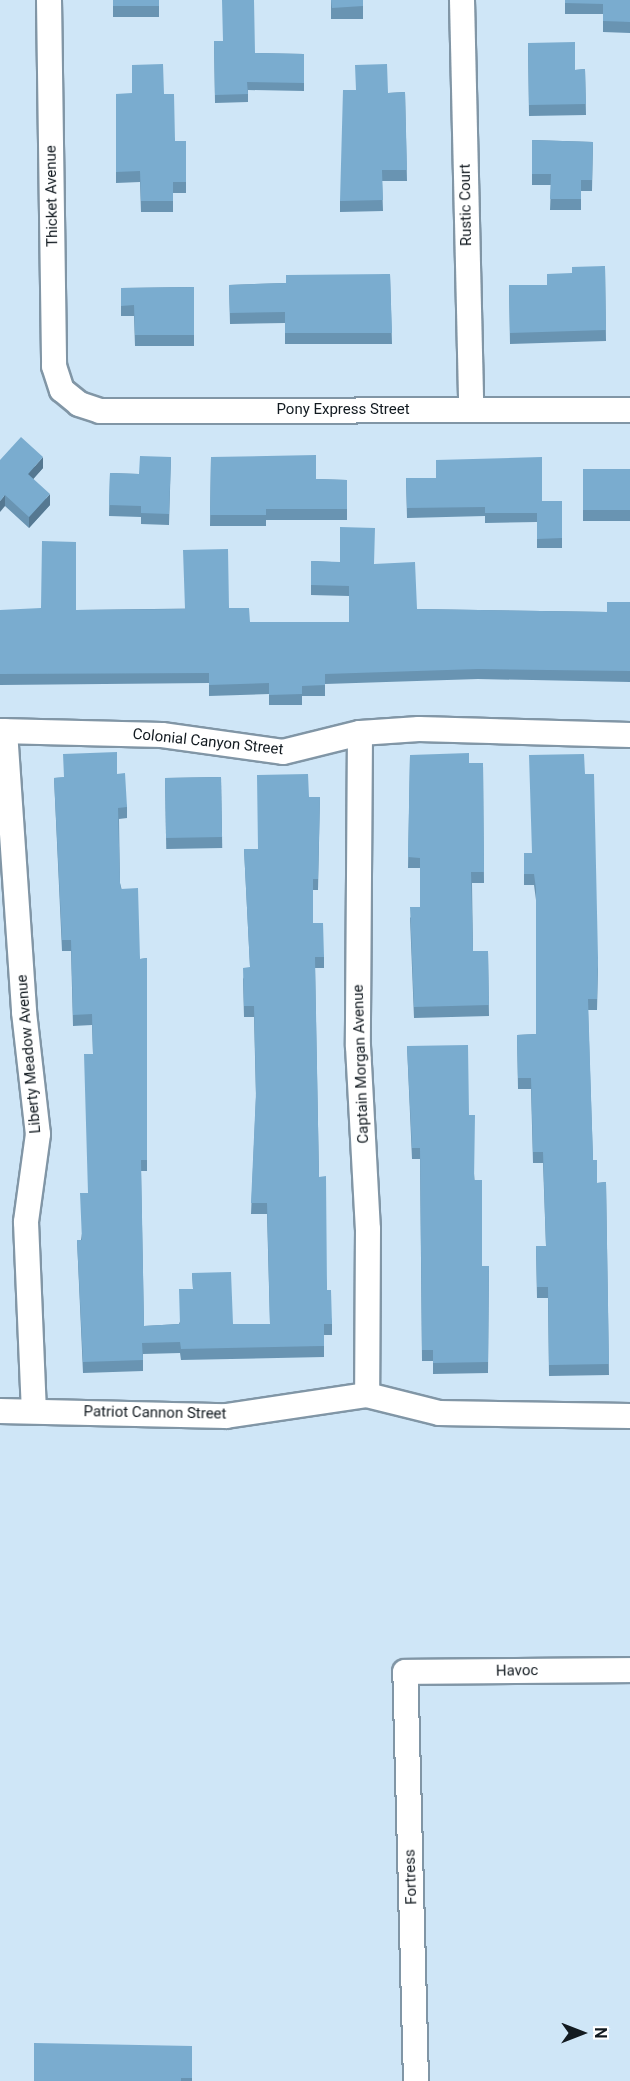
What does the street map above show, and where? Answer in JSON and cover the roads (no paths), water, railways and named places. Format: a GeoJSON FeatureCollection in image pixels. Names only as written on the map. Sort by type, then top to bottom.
{"type":"FeatureCollection","features":[{"type":"Feature","properties":{"kind":"street","name":"Thicket Avenue"},"geometry":{"type":"LineString","coordinates":[[49,0],[54,366],[62,390]]}},
{"type":"Feature","properties":{"kind":"street","name":"Rustic Court"},"geometry":{"type":"LineString","coordinates":[[462,0],[471,410]]}},
{"type":"Feature","properties":{"kind":"street","name":"Pony Express Street"},"geometry":{"type":"LineString","coordinates":[[62,390],[79,404],[100,411],[630,410]]}},
{"type":"Feature","properties":{"kind":"street","name":"Colonial Canyon Street"},"geometry":{"type":"LineString","coordinates":[[2,731],[162,735],[283,752],[360,733],[418,729],[630,735]]}},
{"type":"Feature","properties":{"kind":"street","name":"Liberty Meadow Avenue"},"geometry":{"type":"LineString","coordinates":[[2,731],[24,1012],[38,1134],[26,1222],[34,1411]]}},
{"type":"Feature","properties":{"kind":"street","name":"Captain Morgan Avenue"},"geometry":{"type":"LineString","coordinates":[[360,733],[358,1046],[368,1229],[367,1395]]}},
{"type":"Feature","properties":{"kind":"street","name":"Patriot Cannon Street"},"geometry":{"type":"LineString","coordinates":[[0,1411],[226,1416],[367,1395],[440,1413],[630,1416]]}},
{"type":"Feature","properties":{"kind":"street","name":"Havoc"},"geometry":{"type":"LineString","coordinates":[[405,1672],[630,1670]]}},
{"type":"Feature","properties":{"kind":"street","name":"Fortress"},"geometry":{"type":"LineString","coordinates":[[405,1672],[416,2081]]}}]}
